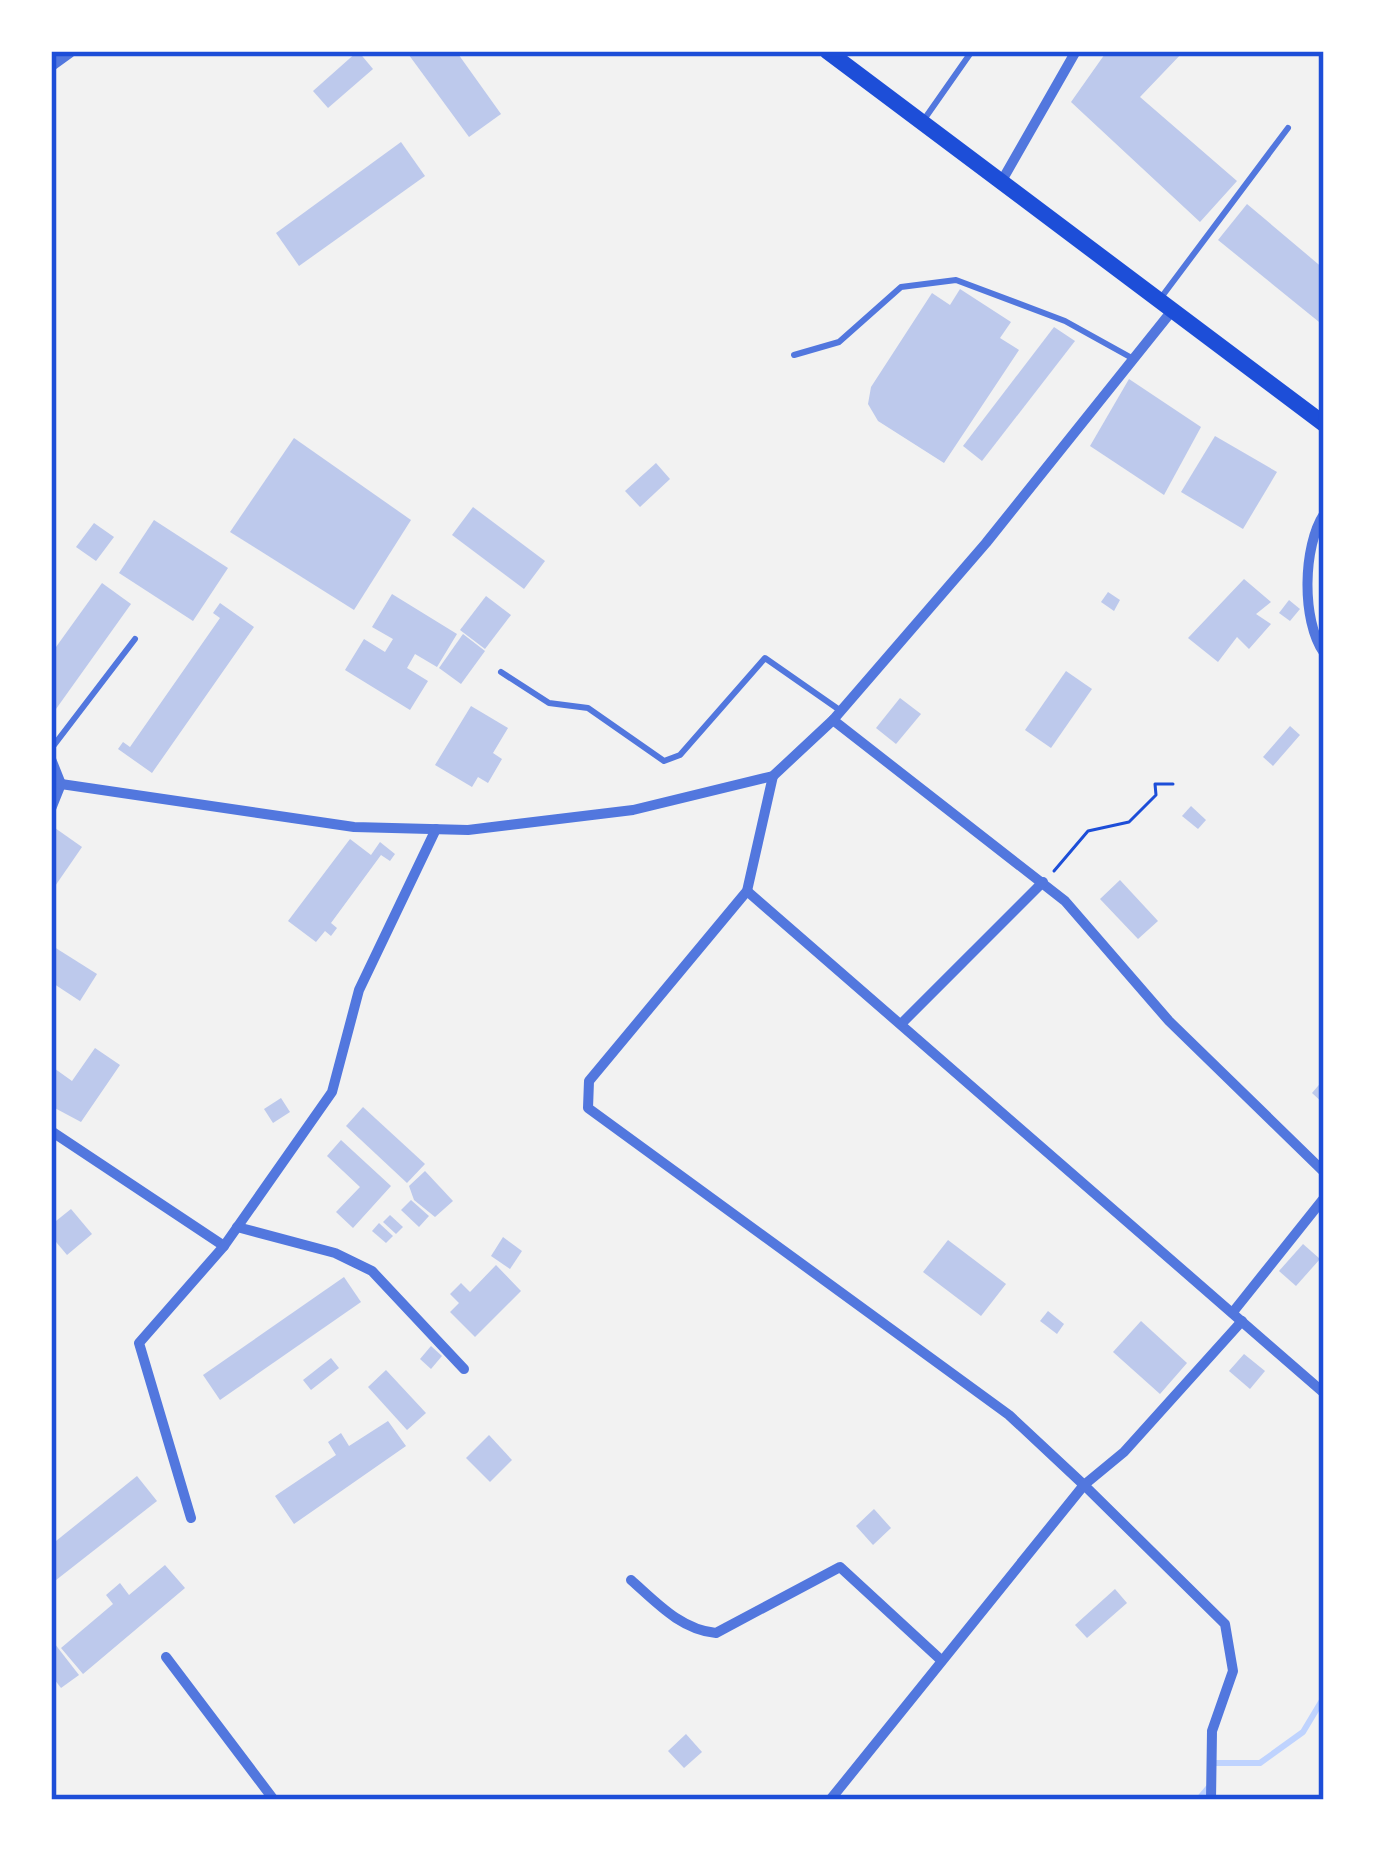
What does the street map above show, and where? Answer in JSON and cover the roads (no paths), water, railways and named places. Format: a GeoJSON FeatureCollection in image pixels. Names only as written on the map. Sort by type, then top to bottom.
{"type":"FeatureCollection","features":[{"type":"Feature","properties":{"kind":"main road"},"geometry":{"type":"LineString","coordinates":[[827,51],[1324,424]]}},
{"type":"Feature","properties":{"kind":"street"},"geometry":{"type":"LineString","coordinates":[[51,64],[69,51]]}},
{"type":"Feature","properties":{"kind":"street"},"geometry":{"type":"LineString","coordinates":[[1000,184],[1076,51]]}},
{"type":"Feature","properties":{"kind":"street"},"geometry":{"type":"LineString","coordinates":[[61,784],[354,826],[436,829],[633,810],[773,776],[837,716],[986,543],[1165,307]]}},
{"type":"Feature","properties":{"kind":"street"},"geometry":{"type":"LineString","coordinates":[[1324,514],[1312,532],[1310,568],[1312,616],[1324,653]]}},
{"type":"Feature","properties":{"kind":"street"},"geometry":{"type":"LineString","coordinates":[[837,716],[1045,880],[1169,1021],[1324,1172]]}},
{"type":"Feature","properties":{"kind":"street"},"geometry":{"type":"LineString","coordinates":[[51,759],[61,784],[51,809]]}},
{"type":"Feature","properties":{"kind":"street"},"geometry":{"type":"LineString","coordinates":[[773,776],[747,891],[589,1082],[587,1108],[1009,1415],[1225,1624],[1233,1671],[1213,1731],[1211,1800]]}},
{"type":"Feature","properties":{"kind":"street"},"geometry":{"type":"LineString","coordinates":[[191,1518],[139,1343],[224,1246],[332,1092],[358,990],[436,829]]}},
{"type":"Feature","properties":{"kind":"street"},"geometry":{"type":"LineString","coordinates":[[903,1022],[1045,880]]}},
{"type":"Feature","properties":{"kind":"street"},"geometry":{"type":"LineString","coordinates":[[747,891],[1324,1393]]}},
{"type":"Feature","properties":{"kind":"street"},"geometry":{"type":"LineString","coordinates":[[51,1131],[224,1246]]}},
{"type":"Feature","properties":{"kind":"street"},"geometry":{"type":"LineString","coordinates":[[830,1800],[1084,1485],[1124,1452],[1238,1317],[1324,1198]]}},
{"type":"Feature","properties":{"kind":"street"},"geometry":{"type":"LineString","coordinates":[[237,1227],[335,1252],[372,1271],[464,1369]]}},
{"type":"Feature","properties":{"kind":"street"},"geometry":{"type":"LineString","coordinates":[[631,1580],[670,1614],[698,1631],[716,1633],[840,1567],[941,1660]]}},
{"type":"Feature","properties":{"kind":"street"},"geometry":{"type":"LineString","coordinates":[[166,1657],[274,1800]]}},
{"type":"Feature","properties":{"kind":"lane"},"geometry":{"type":"LineString","coordinates":[[921,124],[972,51]]}},
{"type":"Feature","properties":{"kind":"lane"},"geometry":{"type":"LineString","coordinates":[[1165,307],[1288,128]]}},
{"type":"Feature","properties":{"kind":"lane"},"geometry":{"type":"LineString","coordinates":[[794,355],[838,342],[901,287],[956,280],[1065,321],[1130,357]]}},
{"type":"Feature","properties":{"kind":"lane"},"geometry":{"type":"LineString","coordinates":[[51,749],[135,639]]}},
{"type":"Feature","properties":{"kind":"lane"},"geometry":{"type":"LineString","coordinates":[[501,672],[549,703],[588,708],[664,760],[680,755],[765,658],[837,716]]}},
{"type":"Feature","properties":{"kind":"waterway"},"geometry":{"type":"LineString","coordinates":[[1215,1763],[1260,1763],[1303,1732],[1324,1697]]}},
{"type":"Feature","properties":{"kind":"waterway"},"geometry":{"type":"LineString","coordinates":[[1198,1800],[1209,1787]]}}]}
